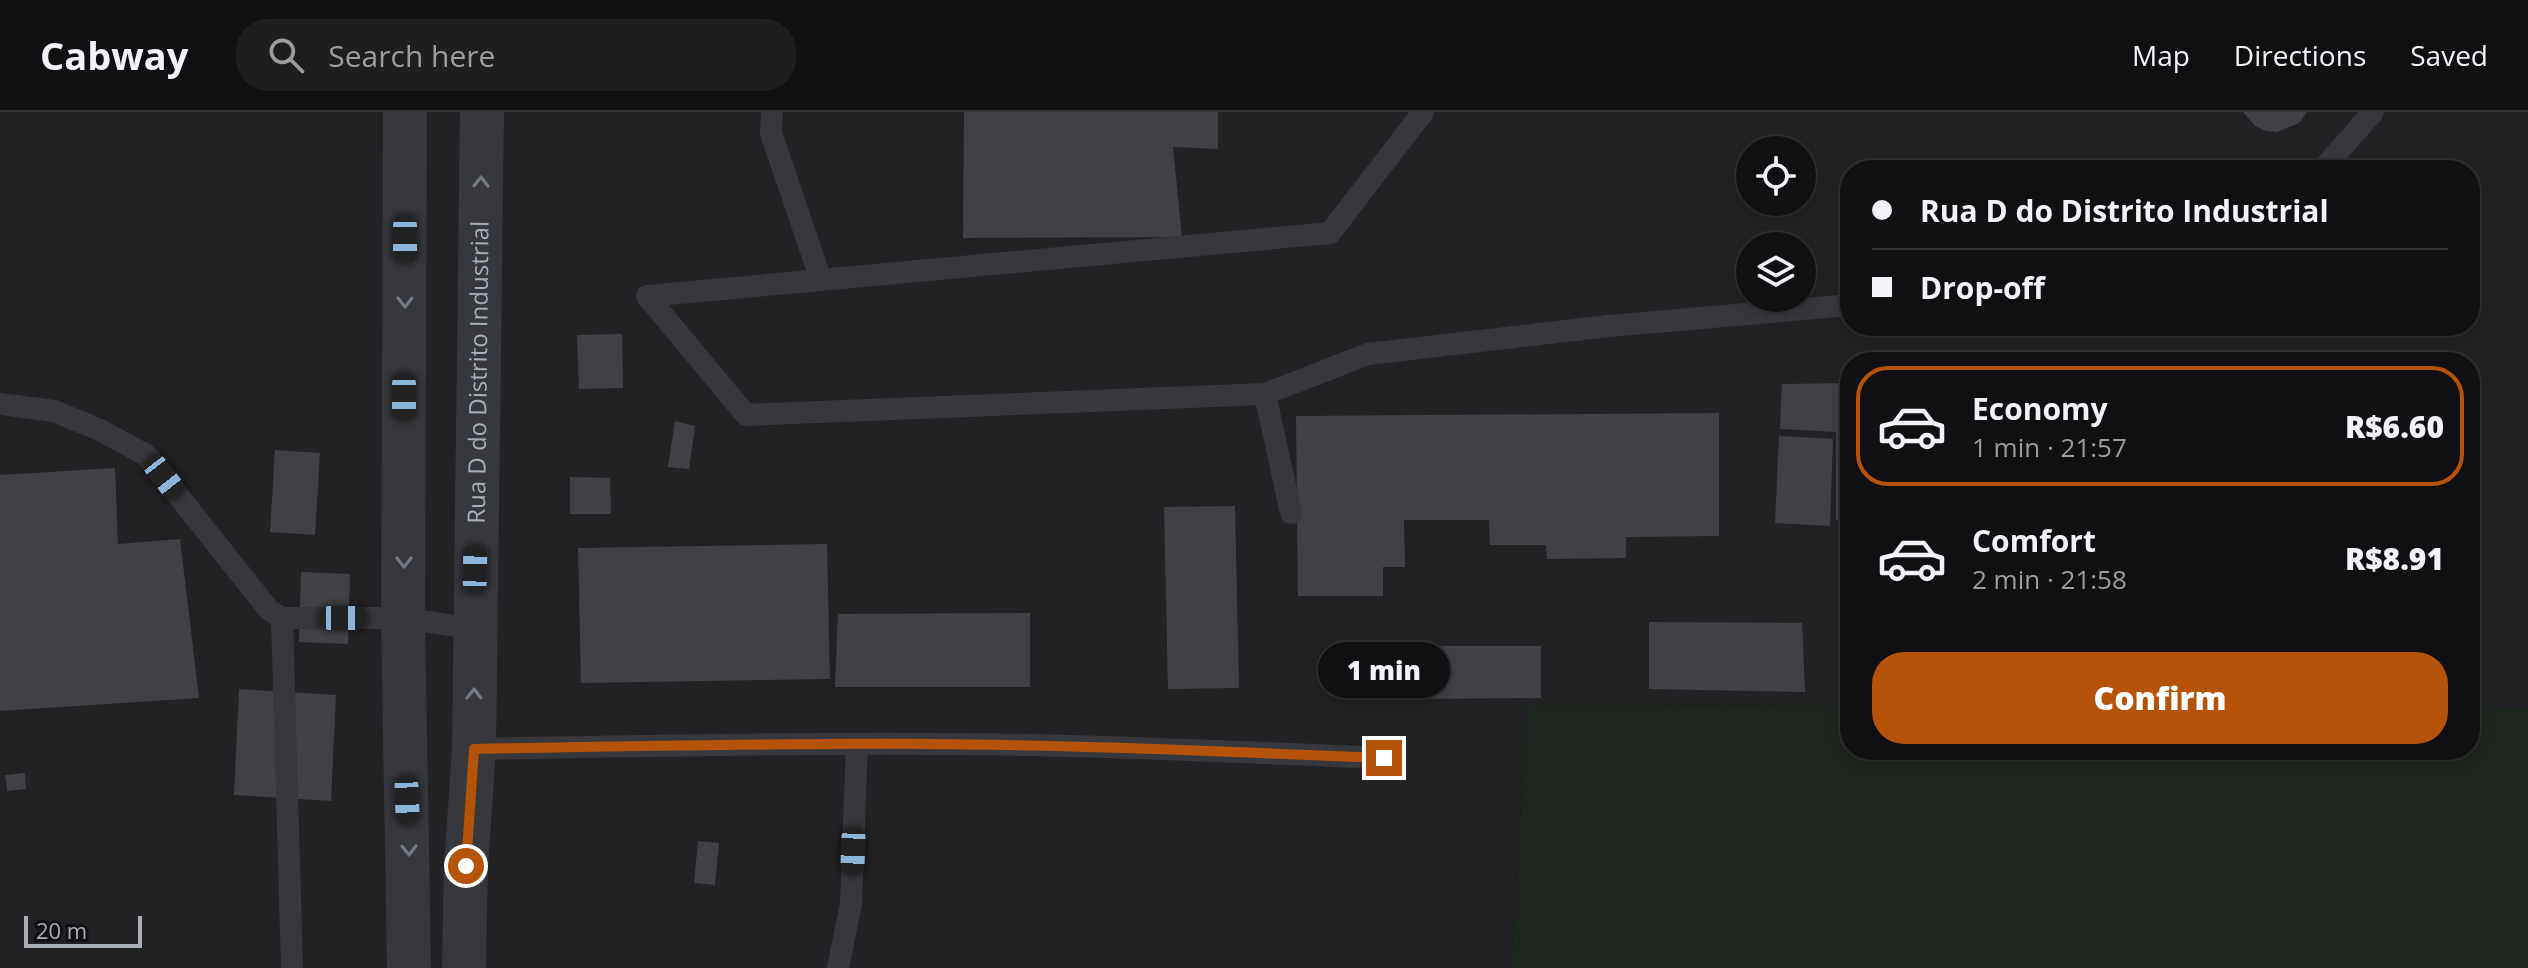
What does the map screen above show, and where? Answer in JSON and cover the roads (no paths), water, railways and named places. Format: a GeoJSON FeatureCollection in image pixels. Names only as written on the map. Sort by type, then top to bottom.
{"type":"FeatureCollection","features":[{"type":"Feature","properties":{"kind":"street"},"geometry":{"type":"LineString","coordinates":[[405,112],[403,618],[409,968]]}},
{"type":"Feature","properties":{"kind":"street","name":"Rua D do Distrito Industrial"},"geometry":{"type":"LineString","coordinates":[[464,968],[466,866],[474,749],[482,112]]}},
{"type":"Feature","properties":{"kind":"lane"},"geometry":{"type":"LineString","coordinates":[[772,112],[771,133],[821,280]]}},
{"type":"Feature","properties":{"kind":"lane"},"geometry":{"type":"LineString","coordinates":[[1423,112],[1330,233],[647,296],[746,415],[1265,394],[1368,354],[1609,326],[1840,306]]}},
{"type":"Feature","properties":{"kind":"lane"},"geometry":{"type":"LineString","coordinates":[[2331,160],[2373,112]]}},
{"type":"Feature","properties":{"kind":"lane"},"geometry":{"type":"LineString","coordinates":[[1265,394],[1291,513]]}},
{"type":"Feature","properties":{"kind":"lane"},"geometry":{"type":"LineString","coordinates":[[0,404],[54,411],[100,430],[146,455],[269,610],[282,618],[403,618],[474,629]]}},
{"type":"Feature","properties":{"kind":"lane"},"geometry":{"type":"LineString","coordinates":[[282,618],[292,968]]}},
{"type":"Feature","properties":{"kind":"lane"},"geometry":{"type":"LineString","coordinates":[[474,749],[857,744],[1100,747],[1384,758]]}},
{"type":"Feature","properties":{"kind":"lane"},"geometry":{"type":"LineString","coordinates":[[838,968],[851,904],[857,744]]}}]}
